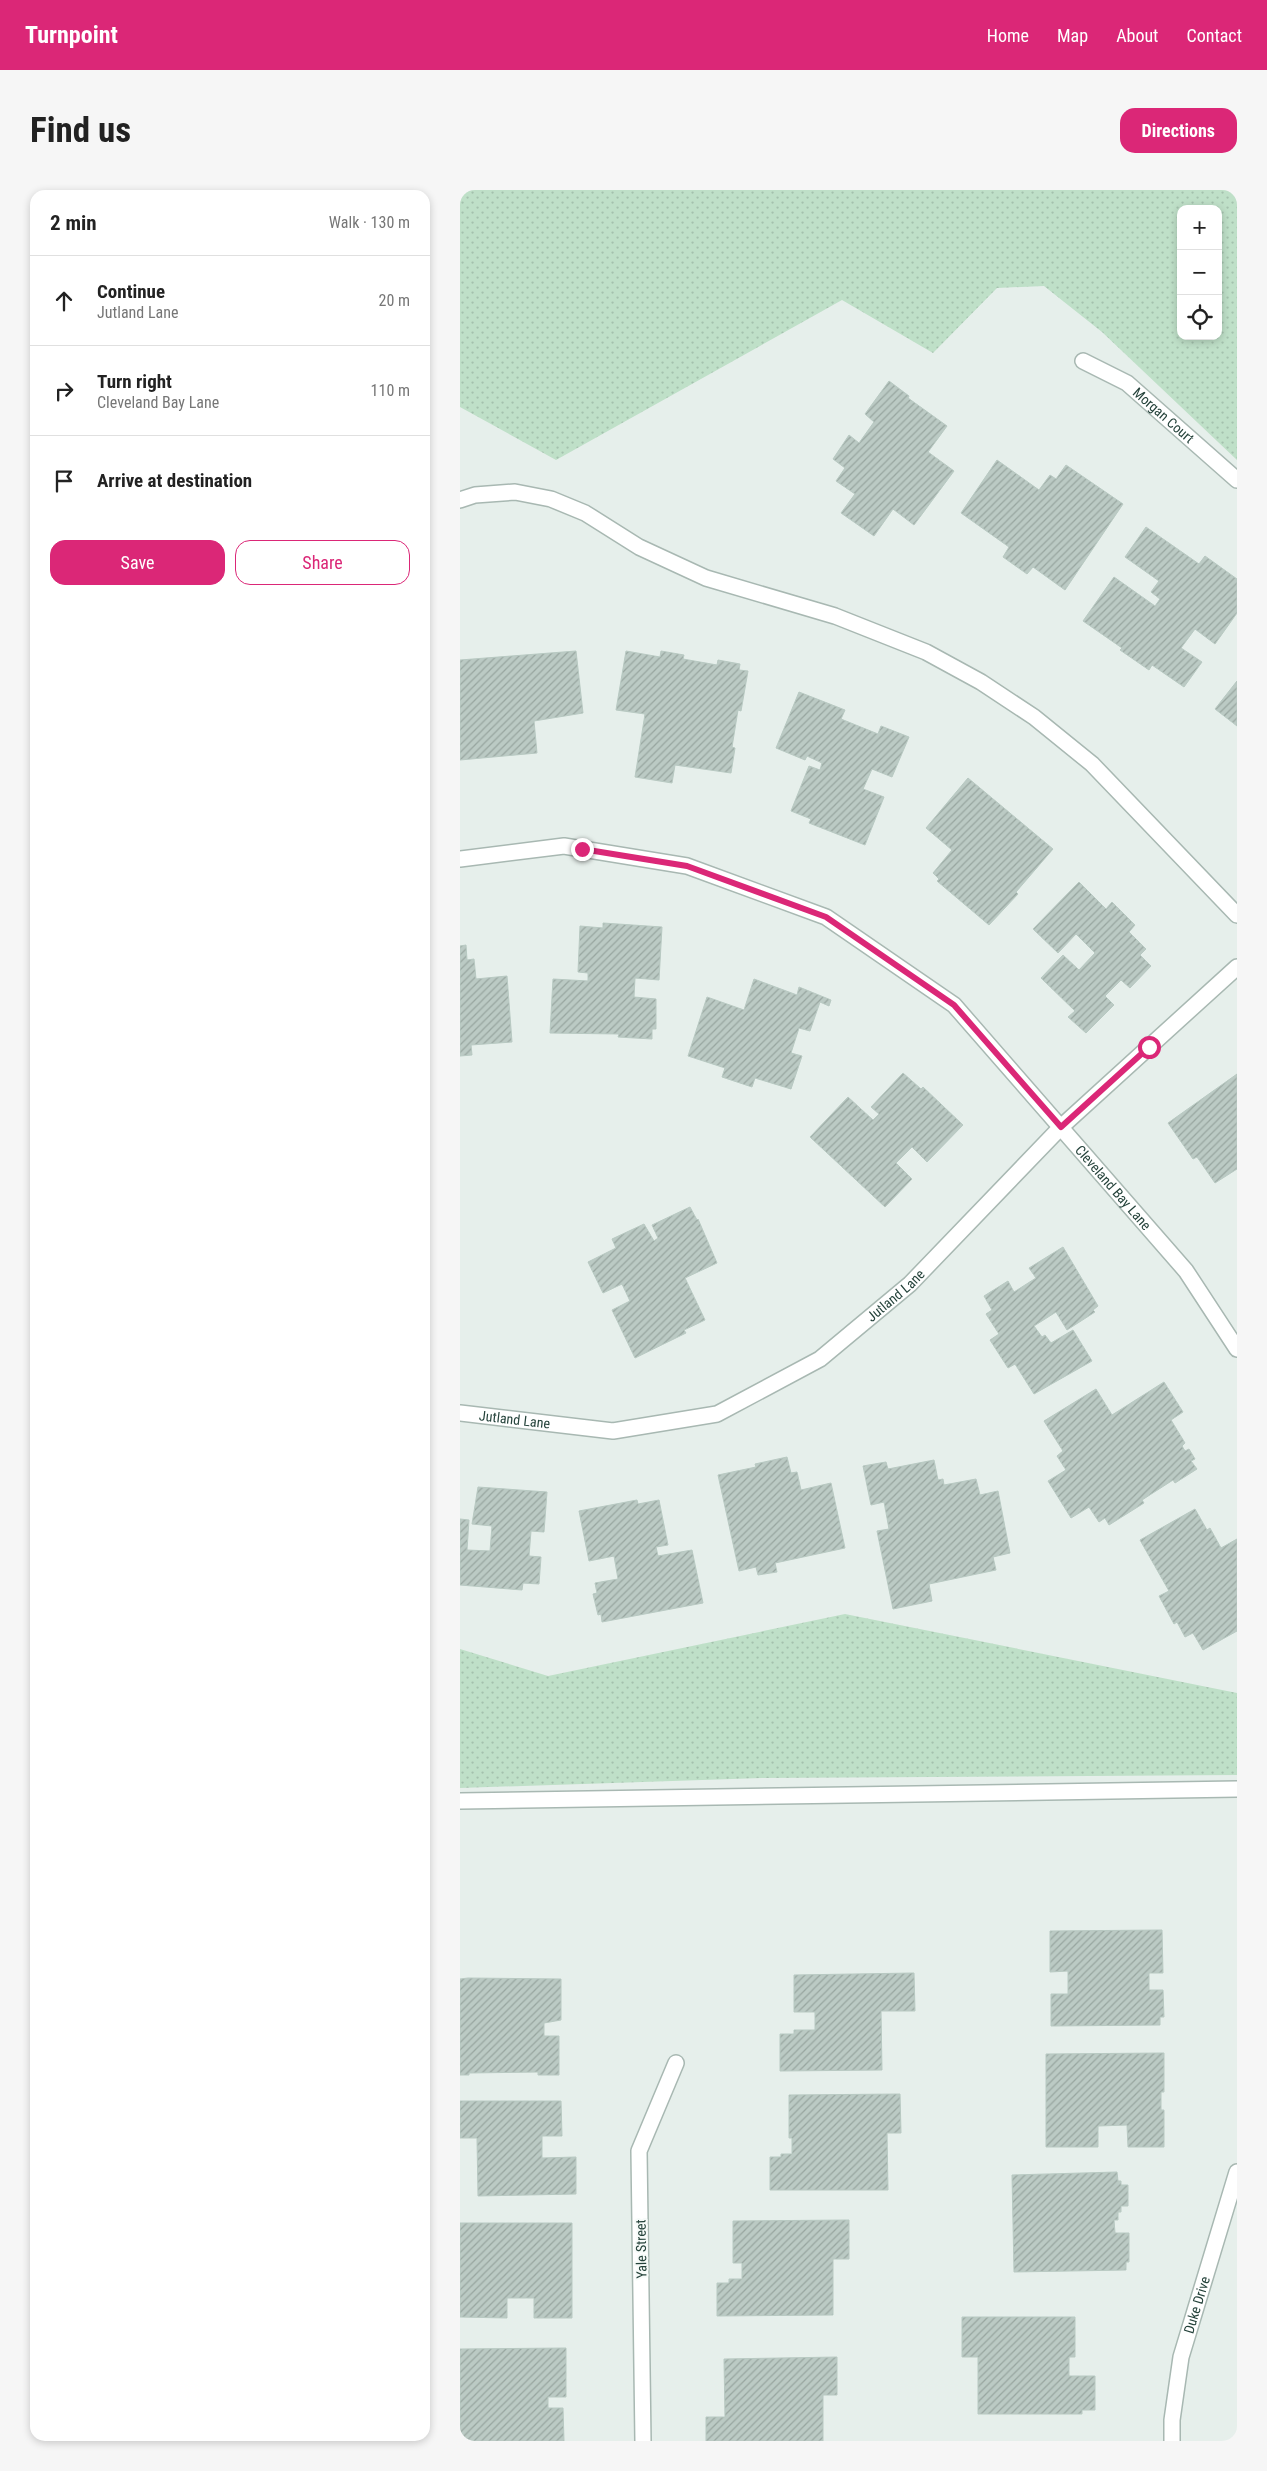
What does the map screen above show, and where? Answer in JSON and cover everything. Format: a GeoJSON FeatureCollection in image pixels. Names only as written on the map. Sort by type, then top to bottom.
{"type":"FeatureCollection","features":[{"type":"Feature","properties":{"kind":"street","name":"Morgan Court"},"geometry":{"type":"LineString","coordinates":[[1083,361],[1127,383],[1237,480]]}},
{"type":"Feature","properties":{"kind":"street"},"geometry":{"type":"LineString","coordinates":[[460,500],[475,495],[516,492],[551,499],[585,513],[640,547],[706,578],[835,616],[926,652],[981,682],[1034,717],[1092,764],[1237,915]]}},
{"type":"Feature","properties":{"kind":"street","name":"Cleveland Bay Lane"},"geometry":{"type":"LineString","coordinates":[[460,860],[564,846],[687,866],[826,917],[954,1005],[1186,1271],[1237,1349]]}},
{"type":"Feature","properties":{"kind":"street","name":"Jutland Lane"},"geometry":{"type":"LineString","coordinates":[[460,1413],[613,1431],[717,1414],[820,1359],[902,1290],[1061,1127],[1237,967]]}},
{"type":"Feature","properties":{"kind":"street"},"geometry":{"type":"LineString","coordinates":[[460,1801],[1237,1790]]}},
{"type":"Feature","properties":{"kind":"street","name":"Yale Street"},"geometry":{"type":"LineString","coordinates":[[643,2441],[640,2151],[676,2064]]}},
{"type":"Feature","properties":{"kind":"street","name":"Duke Drive"},"geometry":{"type":"LineString","coordinates":[[1172,2441],[1172,2420],[1181,2358],[1237,2172]]}},
{"type":"Feature","properties":{"kind":"green space"},"geometry":{"type":"Polygon","coordinates":[[[460,190],[1237,190],[1237,460],[1102,332],[1044,286],[997,288],[933,353],[842,300],[556,460],[460,407],[460,190]]]}},
{"type":"Feature","properties":{"kind":"green space"},"geometry":{"type":"Polygon","coordinates":[[[845,1614],[1237,1693],[1237,1775],[762,1778],[460,1788],[460,1649],[548,1676],[845,1614]]]}},
{"type":"Feature","properties":{"kind":"building"},"geometry":{"type":"Polygon","coordinates":[[[889,381],[909,396],[908,398],[947,426],[928,452],[954,471],[914,525],[893,509],[874,536],[841,513],[855,494],[836,481],[845,468],[833,459],[849,435],[859,443],[874,422],[865,414],[889,381]]]}},
{"type":"Feature","properties":{"kind":"building"},"geometry":{"type":"Polygon","coordinates":[[[997,460],[1039,490],[1050,475],[1056,479],[1066,465],[1123,504],[1065,590],[1033,567],[1027,574],[1003,557],[1009,547],[961,513],[997,460]]]}},
{"type":"Feature","properties":{"kind":"building"},"geometry":{"type":"Polygon","coordinates":[[[1146,527],[1199,564],[1205,556],[1237,579],[1237,613],[1215,644],[1195,629],[1181,648],[1202,662],[1184,687],[1152,665],[1149,670],[1120,650],[1122,648],[1083,621],[1114,577],[1155,606],[1160,599],[1151,592],[1159,581],[1125,557],[1146,527]]]}},
{"type":"Feature","properties":{"kind":"building"},"geometry":{"type":"Polygon","coordinates":[[[576,651],[583,713],[534,721],[537,753],[460,760],[460,660],[576,651]]]}},
{"type":"Feature","properties":{"kind":"building"},"geometry":{"type":"Polygon","coordinates":[[[626,651],[660,657],[661,651],[684,655],[683,659],[717,665],[718,660],[740,664],[739,670],[748,671],[741,711],[738,710],[732,747],[735,748],[731,773],[675,765],[672,783],[635,777],[645,714],[616,710],[626,651]]]}},
{"type":"Feature","properties":{"kind":"building"},"geometry":{"type":"Polygon","coordinates":[[[1237,681],[1237,726],[1215,709],[1237,681]]]}},
{"type":"Feature","properties":{"kind":"building"},"geometry":{"type":"Polygon","coordinates":[[[799,692],[845,710],[841,719],[878,734],[881,726],[909,737],[892,777],[872,769],[863,789],[884,797],[865,845],[809,823],[811,819],[791,811],[809,766],[820,770],[822,763],[807,756],[805,760],[776,748],[799,692]]]}},
{"type":"Feature","properties":{"kind":"building"},"geometry":{"type":"Polygon","coordinates":[[[968,778],[1053,849],[1016,892],[1018,894],[989,925],[937,881],[939,879],[933,873],[952,850],[926,828],[968,778]]]}},
{"type":"Feature","properties":{"kind":"building"},"geometry":{"type":"Polygon","coordinates":[[[1079,882],[1106,909],[1112,902],[1135,925],[1129,932],[1146,949],[1140,955],[1151,966],[1130,988],[1121,980],[1105,996],[1114,1005],[1086,1033],[1068,1017],[1075,1011],[1041,978],[1063,955],[1079,970],[1095,953],[1076,934],[1058,953],[1033,929],[1079,882]]]}},
{"type":"Feature","properties":{"kind":"building"},"geometry":{"type":"Polygon","coordinates":[[[603,923],[662,927],[659,980],[635,978],[634,997],[656,999],[656,1029],[652,1029],[652,1039],[618,1037],[619,1034],[550,1033],[553,979],[588,981],[588,973],[578,972],[580,926],[603,928],[603,923]]]}},
{"type":"Feature","properties":{"kind":"building"},"geometry":{"type":"Polygon","coordinates":[[[466,945],[467,960],[474,959],[476,979],[507,976],[512,1042],[471,1045],[472,1055],[460,1056],[460,946],[466,945]]]}},
{"type":"Feature","properties":{"kind":"building"},"geometry":{"type":"Polygon","coordinates":[[[754,979],[797,995],[799,987],[831,1000],[829,1006],[820,1002],[810,1031],[799,1028],[791,1053],[802,1056],[791,1089],[755,1078],[752,1087],[722,1077],[725,1068],[688,1056],[707,997],[744,1010],[754,979]]]}},
{"type":"Feature","properties":{"kind":"building"},"geometry":{"type":"Polygon","coordinates":[[[903,1073],[921,1089],[923,1087],[963,1125],[927,1162],[912,1147],[896,1163],[912,1179],[885,1207],[810,1137],[848,1097],[873,1120],[879,1114],[871,1107],[903,1073]]]}},
{"type":"Feature","properties":{"kind":"building"},"geometry":{"type":"Polygon","coordinates":[[[1237,1074],[1237,1169],[1215,1183],[1197,1157],[1193,1159],[1168,1123],[1237,1074]]]}},
{"type":"Feature","properties":{"kind":"building"},"geometry":{"type":"Polygon","coordinates":[[[690,1207],[698,1219],[717,1263],[685,1278],[705,1320],[684,1330],[686,1333],[635,1358],[612,1310],[630,1301],[622,1284],[603,1293],[588,1262],[616,1248],[612,1239],[644,1224],[654,1241],[658,1238],[652,1225],[690,1207]]]}},
{"type":"Feature","properties":{"kind":"building"},"geometry":{"type":"Polygon","coordinates":[[[1063,1247],[1098,1306],[1093,1310],[1095,1312],[1067,1330],[1056,1312],[1034,1326],[1042,1337],[1045,1335],[1051,1343],[1073,1330],[1092,1361],[1034,1394],[1015,1364],[1008,1368],[990,1340],[999,1334],[986,1314],[992,1310],[984,1296],[1008,1281],[1014,1292],[1036,1278],[1029,1268],[1063,1247]]]}},
{"type":"Feature","properties":{"kind":"building"},"geometry":{"type":"Polygon","coordinates":[[[1164,1382],[1183,1412],[1171,1420],[1185,1443],[1182,1446],[1185,1451],[1189,1449],[1195,1459],[1191,1461],[1197,1469],[1175,1483],[1173,1480],[1142,1500],[1144,1503],[1109,1525],[1105,1518],[1099,1522],[1089,1507],[1071,1518],[1048,1481],[1066,1470],[1057,1456],[1063,1451],[1044,1421],[1096,1389],[1112,1415],[1164,1382]]]}},
{"type":"Feature","properties":{"kind":"building"},"geometry":{"type":"Polygon","coordinates":[[[787,1457],[791,1473],[797,1472],[801,1490],[831,1483],[845,1548],[775,1563],[777,1572],[758,1575],[756,1567],[739,1571],[718,1475],[756,1467],[755,1464],[787,1457]]]}},
{"type":"Feature","properties":{"kind":"building"},"geometry":{"type":"Polygon","coordinates":[[[934,1460],[938,1480],[943,1479],[944,1485],[976,1479],[980,1495],[998,1491],[1010,1553],[993,1557],[996,1570],[929,1584],[932,1601],[893,1609],[877,1531],[889,1529],[884,1502],[871,1505],[863,1466],[886,1462],[888,1469],[934,1460]]]}},
{"type":"Feature","properties":{"kind":"building"},"geometry":{"type":"Polygon","coordinates":[[[478,1487],[547,1492],[544,1532],[531,1531],[529,1556],[541,1557],[539,1584],[523,1583],[522,1590],[460,1585],[460,1519],[469,1520],[467,1550],[490,1551],[492,1526],[472,1524],[478,1487]]]}},
{"type":"Feature","properties":{"kind":"building"},"geometry":{"type":"Polygon","coordinates":[[[637,1500],[638,1504],[659,1500],[668,1545],[656,1547],[658,1556],[692,1550],[703,1603],[602,1622],[601,1614],[598,1615],[593,1594],[597,1593],[595,1583],[618,1579],[614,1556],[589,1561],[579,1511],[637,1500]]]}},
{"type":"Feature","properties":{"kind":"building"},"geometry":{"type":"Polygon","coordinates":[[[1195,1509],[1207,1530],[1210,1528],[1221,1548],[1237,1539],[1237,1631],[1203,1650],[1193,1633],[1185,1637],[1177,1622],[1174,1624],[1159,1596],[1169,1591],[1140,1540],[1195,1509]]]}},
{"type":"Feature","properties":{"kind":"building"},"geometry":{"type":"Polygon","coordinates":[[[1162,1930],[1163,1973],[1149,1973],[1149,1990],[1163,1990],[1164,2017],[1160,2017],[1160,2025],[1051,2026],[1051,1994],[1068,1994],[1068,1971],[1050,1972],[1050,1931],[1162,1930]]]}},
{"type":"Feature","properties":{"kind":"building"},"geometry":{"type":"Polygon","coordinates":[[[914,1973],[915,2011],[881,2011],[882,2070],[780,2071],[780,2034],[794,2034],[794,2030],[815,2030],[815,2012],[794,2012],[794,1975],[914,1973]]]}},
{"type":"Feature","properties":{"kind":"building"},"geometry":{"type":"Polygon","coordinates":[[[460,1979],[561,1979],[561,2020],[544,2023],[544,2036],[559,2036],[559,2075],[538,2075],[538,2072],[469,2073],[469,2075],[460,2075],[460,1979]]]}},
{"type":"Feature","properties":{"kind":"building"},"geometry":{"type":"Polygon","coordinates":[[[1164,2053],[1164,2092],[1161,2092],[1161,2110],[1164,2110],[1164,2147],[1128,2147],[1127,2125],[1098,2126],[1098,2147],[1046,2147],[1046,2054],[1164,2053]]]}},
{"type":"Feature","properties":{"kind":"building"},"geometry":{"type":"Polygon","coordinates":[[[900,2094],[901,2133],[887,2133],[888,2190],[770,2190],[770,2157],[792,2154],[792,2138],[789,2138],[789,2095],[900,2094]]]}},
{"type":"Feature","properties":{"kind":"building"},"geometry":{"type":"Polygon","coordinates":[[[460,2101],[561,2101],[562,2136],[542,2136],[542,2158],[576,2157],[576,2194],[478,2196],[477,2138],[460,2138],[460,2101]]]}},
{"type":"Feature","properties":{"kind":"building"},"geometry":{"type":"Polygon","coordinates":[[[1117,2172],[1118,2181],[1121,2181],[1121,2185],[1128,2185],[1128,2206],[1121,2206],[1121,2212],[1118,2212],[1118,2220],[1114,2220],[1115,2233],[1129,2233],[1129,2262],[1126,2262],[1126,2270],[1014,2272],[1012,2175],[1117,2172]]]}},
{"type":"Feature","properties":{"kind":"building"},"geometry":{"type":"Polygon","coordinates":[[[849,2220],[849,2259],[833,2259],[833,2315],[717,2316],[717,2283],[729,2283],[729,2279],[742,2279],[742,2263],[733,2263],[733,2221],[849,2220]]]}},
{"type":"Feature","properties":{"kind":"building"},"geometry":{"type":"Polygon","coordinates":[[[460,2223],[572,2223],[572,2318],[534,2318],[534,2298],[507,2298],[507,2318],[460,2317],[460,2223]]]}},
{"type":"Feature","properties":{"kind":"building"},"geometry":{"type":"Polygon","coordinates":[[[962,2317],[1075,2317],[1075,2357],[1069,2357],[1069,2376],[1095,2376],[1095,2410],[1082,2410],[1082,2414],[978,2414],[978,2357],[962,2357],[962,2317]]]}},
{"type":"Feature","properties":{"kind":"building"},"geometry":{"type":"Polygon","coordinates":[[[566,2348],[566,2397],[548,2397],[548,2408],[563,2408],[564,2441],[460,2441],[460,2349],[566,2348]]]}},
{"type":"Feature","properties":{"kind":"building"},"geometry":{"type":"Polygon","coordinates":[[[837,2357],[837,2395],[823,2395],[823,2441],[706,2441],[706,2417],[725,2417],[724,2359],[837,2357]]]}},
{"type":"Feature","properties":{"kind":"route"},"geometry":{"type":"LineString","coordinates":[[582,849],[687,866],[826,917],[954,1005],[1061,1127],[1149,1047]]}}]}
